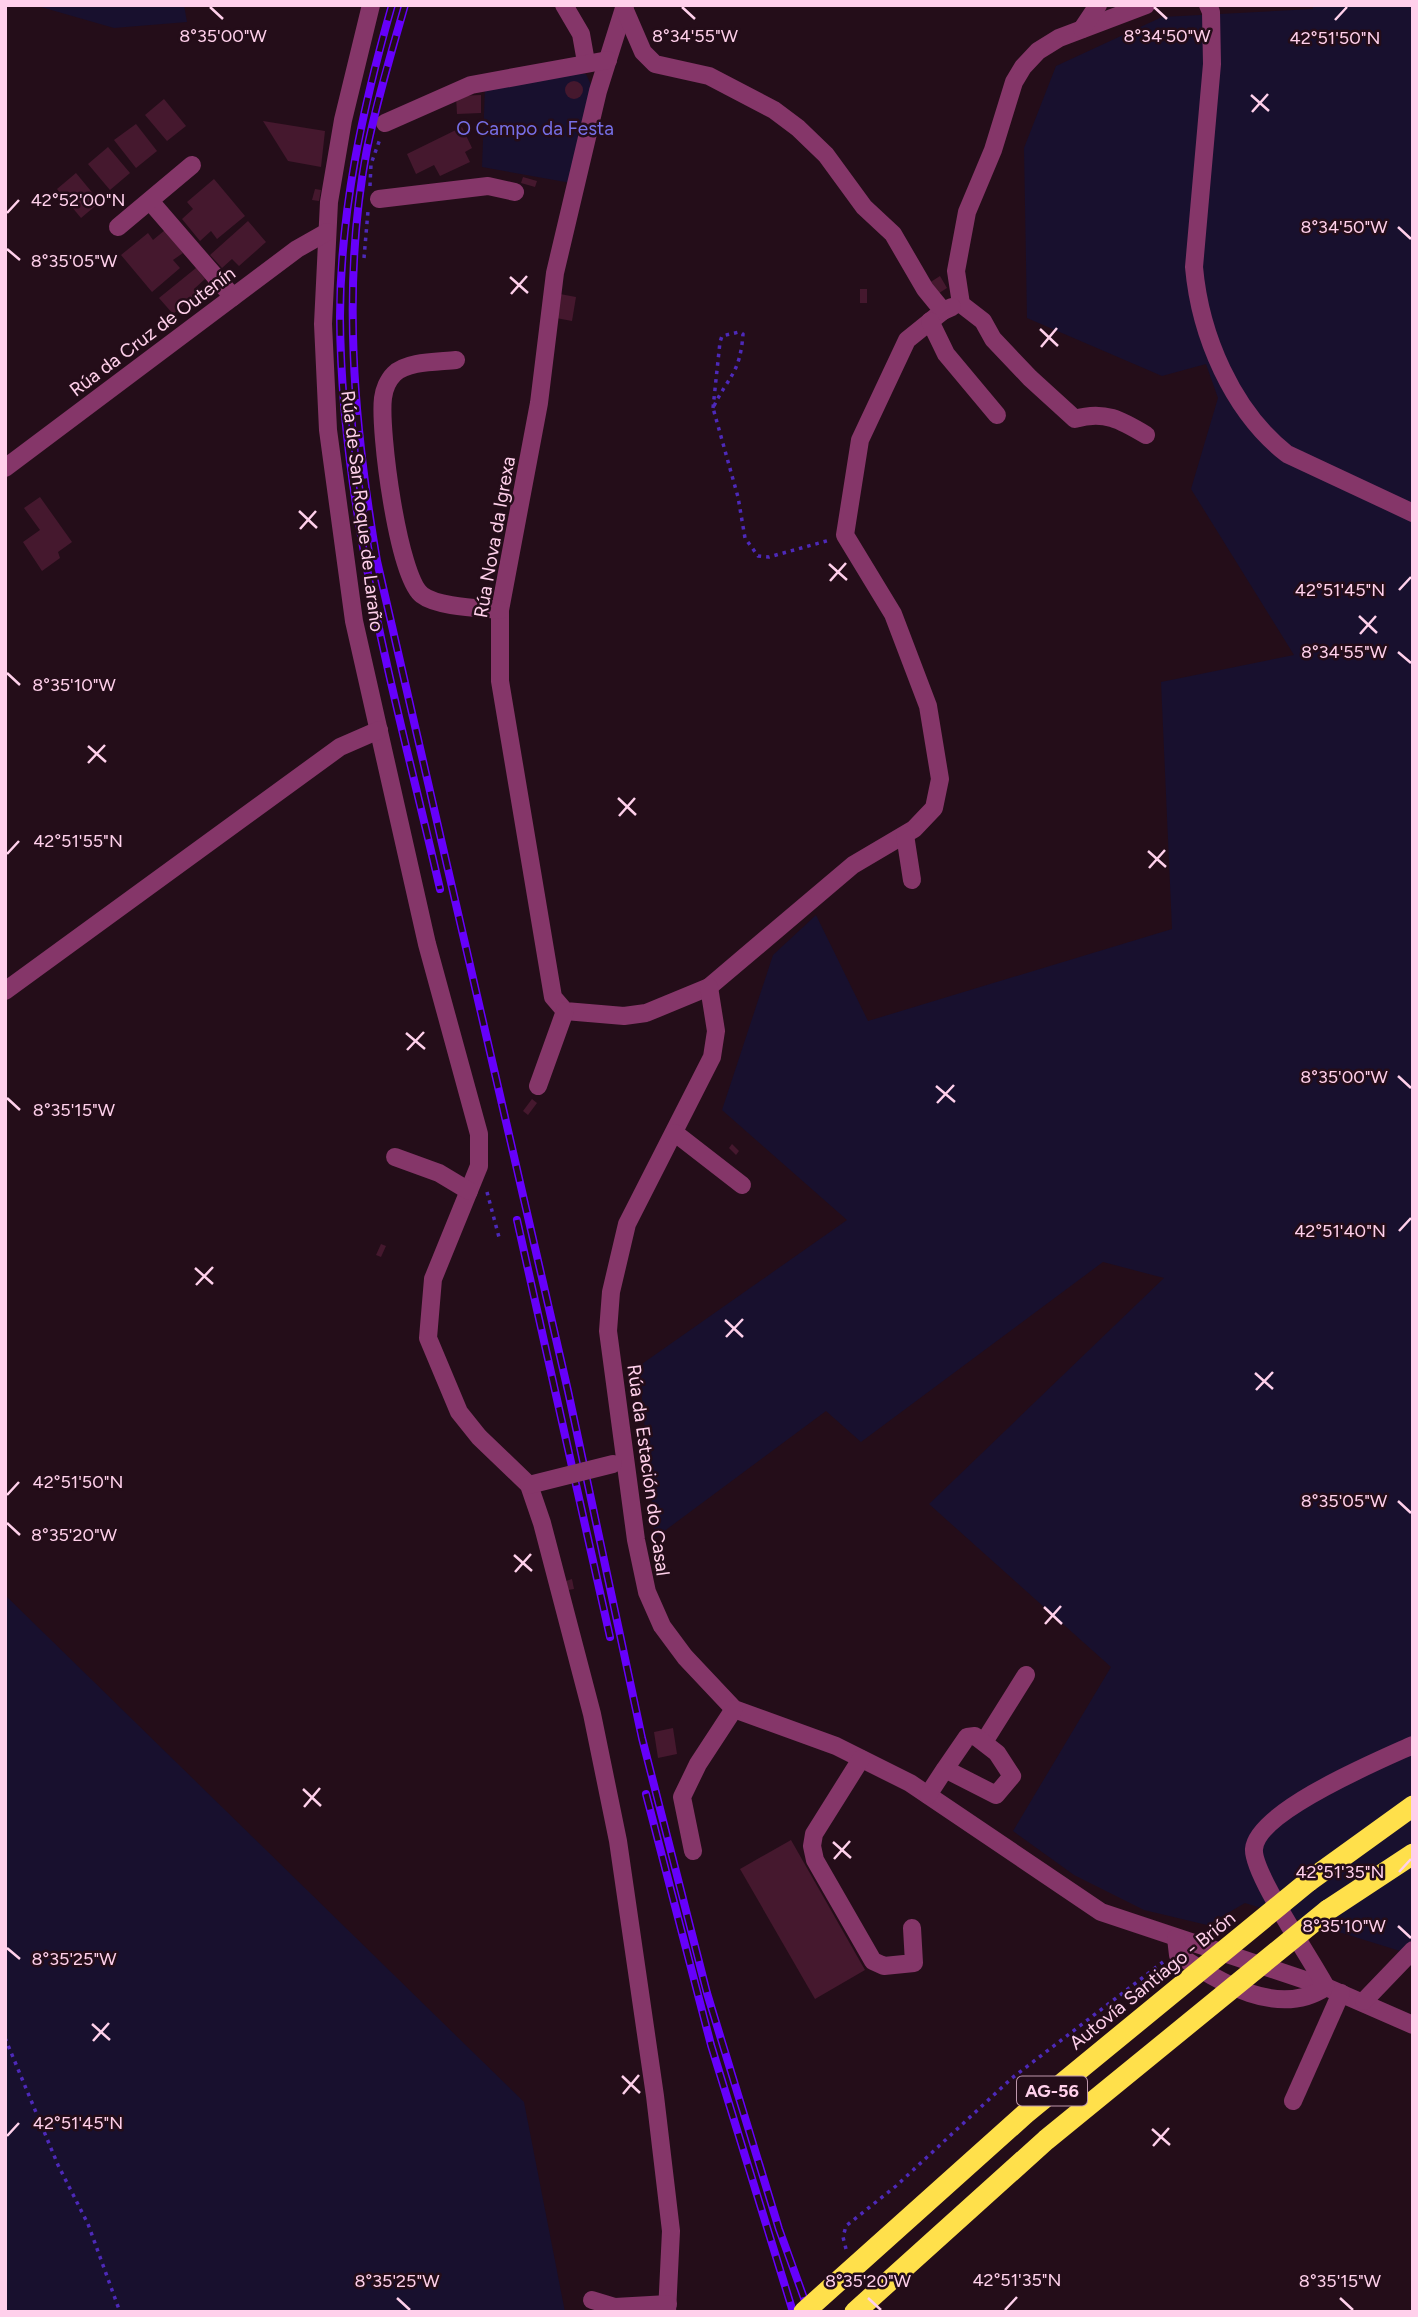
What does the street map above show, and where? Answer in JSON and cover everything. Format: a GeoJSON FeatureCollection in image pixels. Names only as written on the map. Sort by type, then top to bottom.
{"type":"FeatureCollection","features":[{"type":"Feature","properties":{"kind":"highway","name":"Autovía Santiago - Brión"},"geometry":{"type":"LineString","coordinates":[[804,2312],[1025,2114],[1309,1881],[1413,1806]]}},
{"type":"Feature","properties":{"kind":"highway","name":"AG-56"},"geometry":{"type":"LineString","coordinates":[[855,2312],[1046,2140],[1328,1910],[1413,1854]]}},
{"type":"Feature","properties":{"kind":"street","name":"Rúa de San Roque de Laraño"},"geometry":{"type":"LineString","coordinates":[[372,5],[343,120],[327,232],[323,324],[328,430],[354,621],[427,944],[479,1135],[479,1166]]}},
{"type":"Feature","properties":{"kind":"street"},"geometry":{"type":"LineString","coordinates":[[564,5],[581,34],[586,62]]}},
{"type":"Feature","properties":{"kind":"street"},"geometry":{"type":"LineString","coordinates":[[1082,29],[1098,5]]}},
{"type":"Feature","properties":{"kind":"street"},"geometry":{"type":"LineString","coordinates":[[1146,5],[1082,29],[1038,51],[1023,66],[1014,82],[993,150],[967,212],[956,271],[961,304],[983,321],[993,339],[1075,419],[1094,414],[1118,418],[1146,435]]}},
{"type":"Feature","properties":{"kind":"street"},"geometry":{"type":"LineString","coordinates":[[1208,5],[1211,12],[1212,64],[1194,267],[1197,296],[1212,344],[1246,413],[1270,442],[1287,454],[1413,513]]}},
{"type":"Feature","properties":{"kind":"street"},"geometry":{"type":"LineString","coordinates":[[624,7],[643,52],[655,64],[709,76],[774,110],[798,128],[825,155],[864,207],[893,233],[925,289],[936,316],[946,354],[997,415]]}},
{"type":"Feature","properties":{"kind":"street","name":"Rúa Nova da Igrexa"},"geometry":{"type":"LineString","coordinates":[[565,1012],[553,997],[500,681],[500,610],[539,403],[555,273],[608,60],[624,7]]}},
{"type":"Feature","properties":{"kind":"street"},"geometry":{"type":"LineString","coordinates":[[385,123],[471,85],[608,60]]}},
{"type":"Feature","properties":{"kind":"street"},"geometry":{"type":"LineString","coordinates":[[118,227],[192,165]]}},
{"type":"Feature","properties":{"kind":"street"},"geometry":{"type":"LineString","coordinates":[[373,195],[488,186],[515,192]]}},
{"type":"Feature","properties":{"kind":"street"},"geometry":{"type":"LineString","coordinates":[[150,201],[233,297]]}},
{"type":"Feature","properties":{"kind":"street","name":"Rúa da Cruz de Outenín"},"geometry":{"type":"LineString","coordinates":[[5,468],[297,249],[327,232]]}},
{"type":"Feature","properties":{"kind":"street"},"geometry":{"type":"LineString","coordinates":[[538,1086],[565,1012],[624,1016],[646,1013],[709,987],[853,865],[905,835],[929,815],[937,800],[940,779],[928,706],[893,614],[845,535],[860,440],[907,340],[936,316],[961,304]]}},
{"type":"Feature","properties":{"kind":"street"},"geometry":{"type":"LineString","coordinates":[[456,360],[402,369],[394,374],[384,392],[385,441],[403,560],[414,586],[430,599],[500,610]]}},
{"type":"Feature","properties":{"kind":"street"},"geometry":{"type":"LineString","coordinates":[[5,991],[340,747],[379,730]]}},
{"type":"Feature","properties":{"kind":"street"},"geometry":{"type":"LineString","coordinates":[[905,835],[912,880]]}},
{"type":"Feature","properties":{"kind":"street","name":"Rúa da Estación do Casal"},"geometry":{"type":"LineString","coordinates":[[709,987],[716,1031],[712,1057],[627,1224],[611,1292],[608,1331],[620,1462],[647,1592],[662,1626],[734,1709],[835,1746],[928,1795],[1101,1912],[1175,1942],[1249,1962],[1364,2001],[1413,2025]]}},
{"type":"Feature","properties":{"kind":"street"},"geometry":{"type":"LineString","coordinates":[[675,1133],[741,1185]]}},
{"type":"Feature","properties":{"kind":"street"},"geometry":{"type":"LineString","coordinates":[[395,1157],[439,1173],[469,1191]]}},
{"type":"Feature","properties":{"kind":"street"},"geometry":{"type":"LineString","coordinates":[[479,1166],[433,1279],[428,1338],[459,1412],[479,1437],[529,1485],[542,1523],[592,1714],[618,1841],[671,2231],[657,2306],[615,2307],[592,2300]]}},
{"type":"Feature","properties":{"kind":"street"},"geometry":{"type":"LineString","coordinates":[[529,1485],[620,1462]]}},
{"type":"Feature","properties":{"kind":"street"},"geometry":{"type":"LineString","coordinates":[[984,1742],[1026,1675]]}},
{"type":"Feature","properties":{"kind":"street"},"geometry":{"type":"LineString","coordinates":[[694,1851],[682,1797],[688,1781],[734,1709]]}},
{"type":"Feature","properties":{"kind":"street"},"geometry":{"type":"LineString","coordinates":[[928,1795],[945,1769],[968,1737],[975,1736],[997,1753],[1012,1776],[996,1796],[945,1769]]}},
{"type":"Feature","properties":{"kind":"street"},"geometry":{"type":"LineString","coordinates":[[1333,1990],[1264,1881],[1254,1849],[1258,1837],[1282,1812],[1413,1745]]}},
{"type":"Feature","properties":{"kind":"street"},"geometry":{"type":"LineString","coordinates":[[861,1759],[814,1834],[812,1846],[815,1860],[873,1961],[884,1966],[914,1964],[912,1928]]}},
{"type":"Feature","properties":{"kind":"street"},"geometry":{"type":"LineString","coordinates":[[1175,1942],[1178,1955],[1253,1996],[1287,2001],[1333,1990]]}},
{"type":"Feature","properties":{"kind":"street"},"geometry":{"type":"LineString","coordinates":[[1364,2001],[1413,1950]]}},
{"type":"Feature","properties":{"kind":"street"},"geometry":{"type":"LineString","coordinates":[[1293,2101],[1333,1990]]}},
{"type":"Feature","properties":{"kind":"path"},"geometry":{"type":"LineString","coordinates":[[364,258],[373,195],[371,164],[385,123]]}},
{"type":"Feature","properties":{"kind":"path"},"geometry":{"type":"LineString","coordinates":[[713,408],[736,374],[743,334],[739,332],[722,336],[713,408],[738,497],[745,538],[758,556],[769,558],[845,535]]}},
{"type":"Feature","properties":{"kind":"path"},"geometry":{"type":"LineString","coordinates":[[479,1166],[500,1241]]}},
{"type":"Feature","properties":{"kind":"path"},"geometry":{"type":"LineString","coordinates":[[852,2259],[843,2237],[846,2226],[896,2186],[1012,2078],[1153,1970],[1175,1942]]}},
{"type":"Feature","properties":{"kind":"path"},"geometry":{"type":"LineString","coordinates":[[5,2038],[88,2224],[120,2312]]}},
{"type":"Feature","properties":{"kind":"green space"},"geometry":{"type":"Polygon","coordinates":[[[34,5],[184,5],[187,22],[114,28],[34,5]]]}},
{"type":"Feature","properties":{"kind":"green space"},"geometry":{"type":"Polygon","coordinates":[[[1313,5],[1413,5],[1413,1955],[1245,1903],[1207,1925],[1144,1910],[1074,1875],[1013,1831],[1111,1667],[929,1504],[1164,1278],[1103,1262],[861,1442],[826,1411],[655,1538],[639,1366],[847,1220],[722,1110],[773,955],[816,915],[868,1021],[1172,929],[1161,682],[1294,655],[1191,489],[1218,398],[1206,364],[1162,376],[1027,318],[1024,148],[1056,66],[1162,17],[1313,9],[1313,5]]]}},
{"type":"Feature","properties":{"kind":"green space","name":"O Campo da Festa"},"geometry":{"type":"Polygon","coordinates":[[[565,74],[586,74],[592,87],[571,183],[482,167],[485,87],[565,74]]]}},
{"type":"Feature","properties":{"kind":"green space"},"geometry":{"type":"Polygon","coordinates":[[[5,1595],[524,2102],[565,2312],[5,2312],[5,1595]]]}},
{"type":"Feature","properties":{"kind":"building"},"geometry":{"type":"Polygon","coordinates":[[[574,81],[580,84],[583,90],[580,96],[574,99],[568,96],[565,90],[568,84],[574,81]]]}},
{"type":"Feature","properties":{"kind":"building"},"geometry":{"type":"Polygon","coordinates":[[[481,95],[481,113],[457,114],[456,96],[481,95]]]}},
{"type":"Feature","properties":{"kind":"building"},"geometry":{"type":"Polygon","coordinates":[[[164,99],[186,126],[167,141],[145,115],[164,99]]]}},
{"type":"Feature","properties":{"kind":"building"},"geometry":{"type":"Polygon","coordinates":[[[263,121],[325,131],[321,167],[288,161],[263,121]]]}},
{"type":"Feature","properties":{"kind":"building"},"geometry":{"type":"Polygon","coordinates":[[[136,124],[157,151],[136,168],[114,140],[136,124]]]}},
{"type":"Feature","properties":{"kind":"building"},"geometry":{"type":"Polygon","coordinates":[[[462,127],[472,148],[465,152],[470,162],[440,176],[434,165],[416,174],[407,154],[462,127]]]}},
{"type":"Feature","properties":{"kind":"building"},"geometry":{"type":"Polygon","coordinates":[[[108,147],[130,173],[110,190],[88,164],[108,147]]]}},
{"type":"Feature","properties":{"kind":"building"},"geometry":{"type":"Polygon","coordinates":[[[76,173],[100,202],[81,218],[57,189],[76,173]]]}},
{"type":"Feature","properties":{"kind":"building"},"geometry":{"type":"Polygon","coordinates":[[[523,177],[537,181],[535,187],[521,183],[523,177]]]}},
{"type":"Feature","properties":{"kind":"building"},"geometry":{"type":"Polygon","coordinates":[[[214,179],[245,216],[217,239],[211,231],[200,241],[182,219],[193,209],[187,202],[214,179]]]}},
{"type":"Feature","properties":{"kind":"building"},"geometry":{"type":"Polygon","coordinates":[[[315,189],[321,190],[319,201],[312,200],[315,189]]]}},
{"type":"Feature","properties":{"kind":"building"},"geometry":{"type":"Polygon","coordinates":[[[248,221],[266,242],[239,266],[232,259],[222,268],[210,255],[248,221]]]}},
{"type":"Feature","properties":{"kind":"building"},"geometry":{"type":"Polygon","coordinates":[[[165,230],[183,253],[173,260],[180,268],[152,292],[121,255],[148,233],[153,240],[165,230]]]}},
{"type":"Feature","properties":{"kind":"building"},"geometry":{"type":"Polygon","coordinates":[[[196,268],[205,279],[194,289],[198,293],[173,314],[159,298],[196,268]]]}},
{"type":"Feature","properties":{"kind":"building"},"geometry":{"type":"Polygon","coordinates":[[[940,276],[947,288],[936,295],[929,283],[940,276]]]}},
{"type":"Feature","properties":{"kind":"building"},"geometry":{"type":"Polygon","coordinates":[[[860,289],[867,289],[867,303],[860,303],[860,289]]]}},
{"type":"Feature","properties":{"kind":"building"},"geometry":{"type":"Polygon","coordinates":[[[560,294],[576,297],[572,321],[556,318],[560,294]]]}},
{"type":"Feature","properties":{"kind":"building"},"geometry":{"type":"Polygon","coordinates":[[[40,497],[72,542],[58,552],[60,558],[42,571],[23,542],[40,530],[24,508],[40,497]]]}},
{"type":"Feature","properties":{"kind":"building"},"geometry":{"type":"Polygon","coordinates":[[[532,1099],[537,1103],[528,1115],[523,1111],[532,1099]]]}},
{"type":"Feature","properties":{"kind":"building"},"geometry":{"type":"Polygon","coordinates":[[[732,1144],[739,1151],[736,1155],[729,1148],[732,1144]]]}},
{"type":"Feature","properties":{"kind":"building"},"geometry":{"type":"Polygon","coordinates":[[[381,1244],[386,1246],[381,1257],[376,1255],[381,1244]]]}},
{"type":"Feature","properties":{"kind":"building"},"geometry":{"type":"Polygon","coordinates":[[[572,1579],[574,1589],[568,1590],[566,1581],[572,1579]]]}},
{"type":"Feature","properties":{"kind":"building"},"geometry":{"type":"Polygon","coordinates":[[[673,1728],[677,1754],[658,1758],[654,1732],[673,1728]]]}},
{"type":"Feature","properties":{"kind":"building"},"geometry":{"type":"Polygon","coordinates":[[[791,1840],[865,1970],[815,1999],[740,1869],[791,1840]]]}},
{"type":"Feature","properties":{"kind":"railway"},"geometry":{"type":"LineString","coordinates":[[392,5],[363,120],[349,198],[341,277],[343,390],[350,462],[374,606],[440,889]]}},
{"type":"Feature","properties":{"kind":"railway"},"geometry":{"type":"LineString","coordinates":[[405,5],[367,149],[354,252],[357,407],[377,561],[568,1391],[642,1738],[707,1993],[779,2229],[809,2312]]}},
{"type":"Feature","properties":{"kind":"railway"},"geometry":{"type":"LineString","coordinates":[[517,1220],[610,1637]]}},
{"type":"Feature","properties":{"kind":"railway"},"geometry":{"type":"LineString","coordinates":[[646,1794],[711,2045],[793,2312]]}}]}
